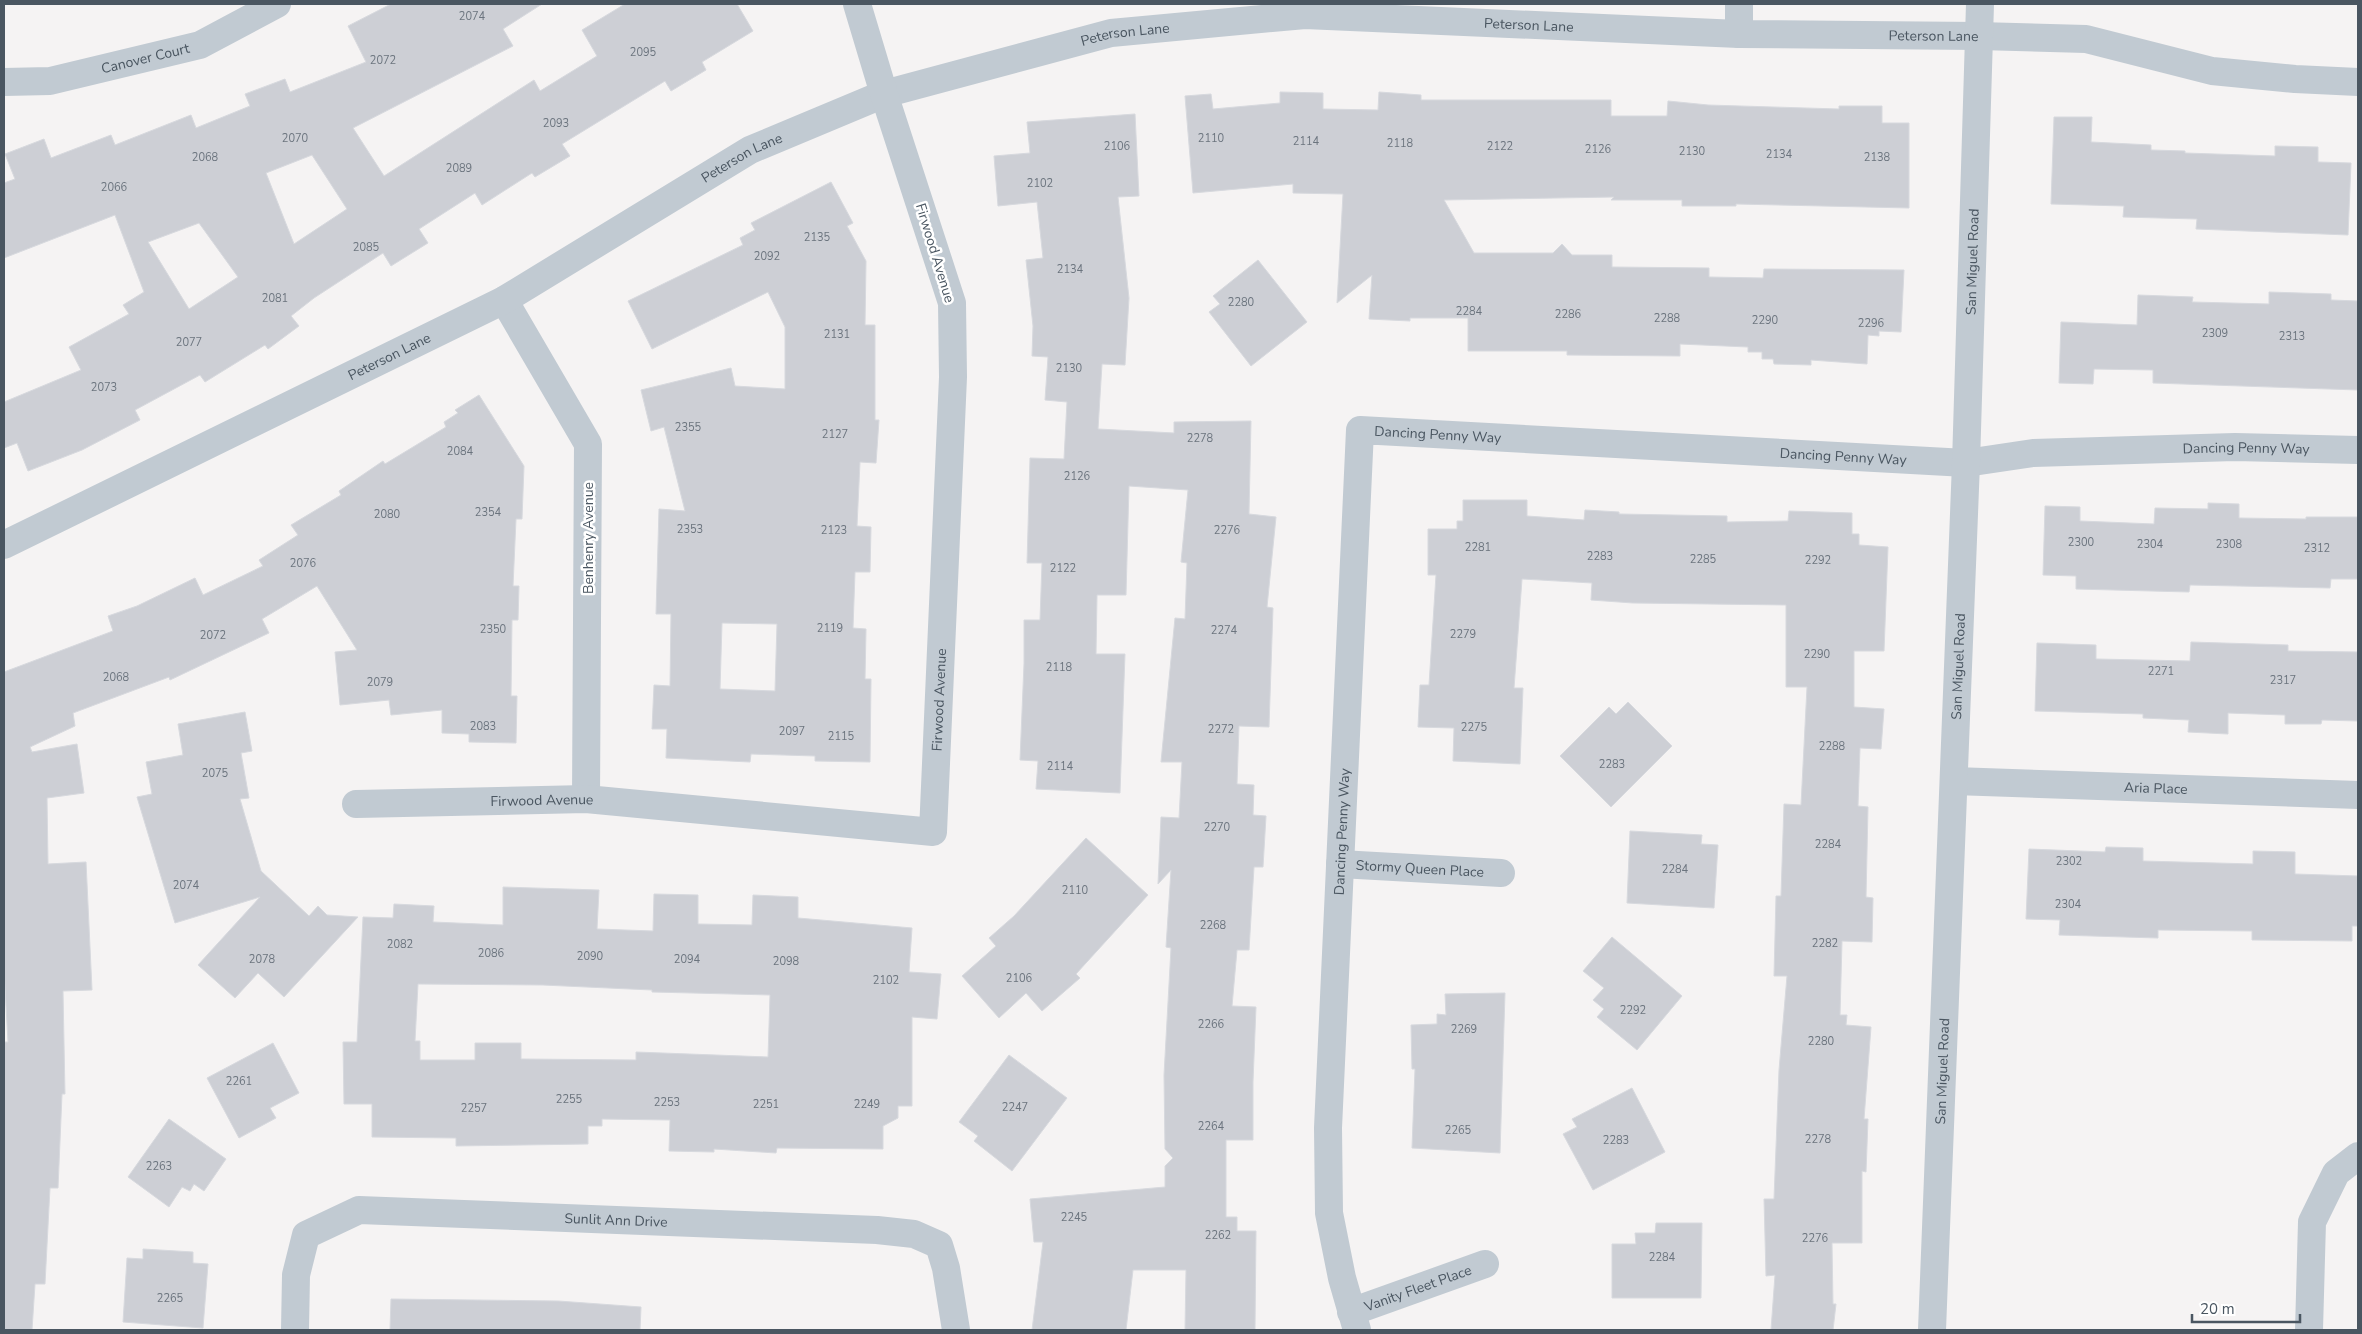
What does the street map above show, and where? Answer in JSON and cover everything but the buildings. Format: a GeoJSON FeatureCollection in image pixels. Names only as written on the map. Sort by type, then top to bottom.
{"type":"FeatureCollection","features":[{"type":"Feature","properties":{"kind":"street","name":"Canover Court"},"geometry":{"type":"LineString","coordinates":[[4,82],[50,81],[200,45],[277,4]]}},
{"type":"Feature","properties":{"kind":"street","name":"Firwood Avenue"},"geometry":{"type":"LineString","coordinates":[[356,804],[586,799],[933,832],[953,377],[952,303],[884,94],[857,4]]}},
{"type":"Feature","properties":{"kind":"street"},"geometry":{"type":"LineString","coordinates":[[1739,4],[1739,34]]}},
{"type":"Feature","properties":{"kind":"street","name":"San Miguel Road"},"geometry":{"type":"LineString","coordinates":[[1932,1330],[1966,463],[1978,123],[1980,4]]}},
{"type":"Feature","properties":{"kind":"street","name":"Peterson Lane"},"geometry":{"type":"LineString","coordinates":[[4,545],[504,300],[750,150],[884,94],[1111,33],[1305,9],[1739,34],[2086,39],[2212,71],[2295,79],[2358,82]]}},
{"type":"Feature","properties":{"kind":"street","name":"Benhenry Avenue"},"geometry":{"type":"LineString","coordinates":[[504,300],[588,444],[586,799]]}},
{"type":"Feature","properties":{"kind":"street","name":"Dancing Penny Way"},"geometry":{"type":"LineString","coordinates":[[1354,1321],[1329,1213],[1328,1128],[1360,430],[1966,463],[2033,453],[2235,447],[2358,450]]}},
{"type":"Feature","properties":{"kind":"street","name":"Aria Place"},"geometry":{"type":"LineString","coordinates":[[1954,781],[2358,795]]}},
{"type":"Feature","properties":{"kind":"street","name":"Stormy Queen Place"},"geometry":{"type":"LineString","coordinates":[[1340,864],[1501,873]]}},
{"type":"Feature","properties":{"kind":"street"},"geometry":{"type":"LineString","coordinates":[[2309,1330],[2312,1222],[2336,1173],[2358,1156]]}},
{"type":"Feature","properties":{"kind":"street","name":"Sunlit Ann Drive"},"geometry":{"type":"LineString","coordinates":[[295,1330],[296,1275],[306,1235],[359,1210],[877,1230],[914,1234],[939,1245],[946,1268],[956,1330]]}},
{"type":"Feature","properties":{"kind":"street","name":"Vanity Fleet Place"},"geometry":{"type":"LineString","coordinates":[[1354,1321],[1485,1264]]}}]}
